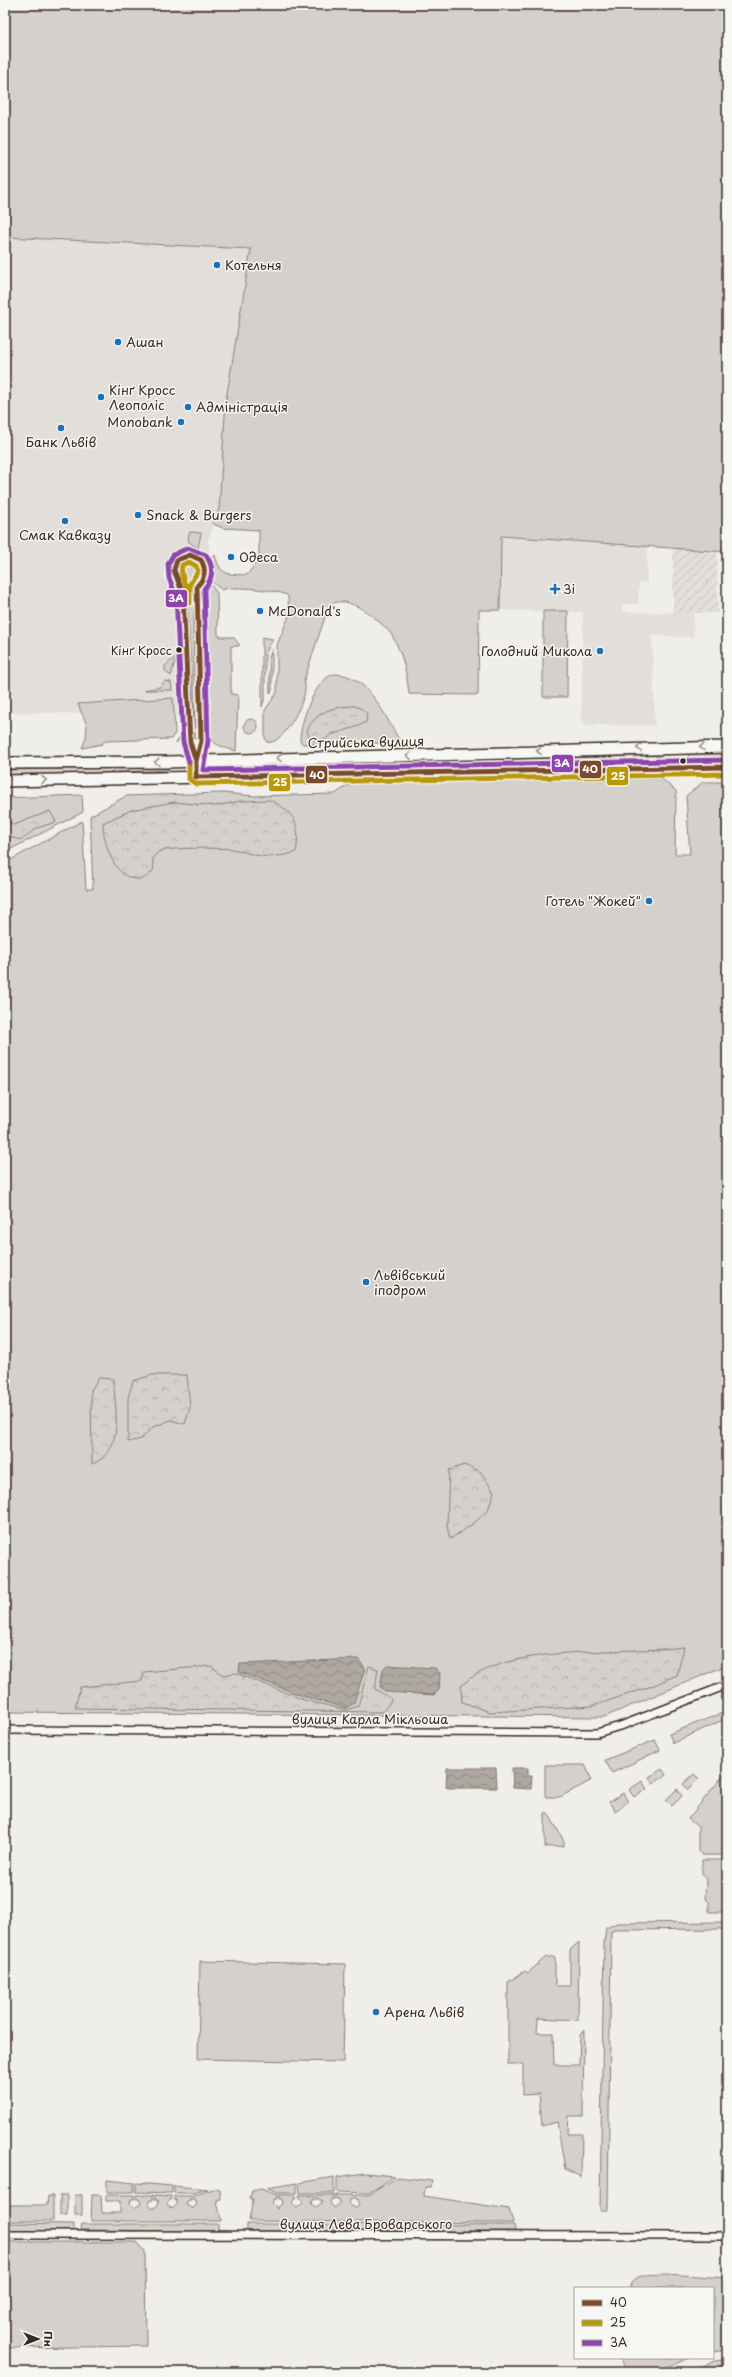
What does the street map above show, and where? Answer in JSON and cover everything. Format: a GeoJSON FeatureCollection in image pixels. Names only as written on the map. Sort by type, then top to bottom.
{"type":"FeatureCollection","features":[{"type":"Feature","properties":{"kind":"main road","name":"Стрийська вулиця"},"geometry":{"type":"LineString","coordinates":[[5,763],[196,761],[727,747]]}},
{"type":"Feature","properties":{"kind":"main road"},"geometry":{"type":"LineString","coordinates":[[196,761],[196,777]]}},
{"type":"Feature","properties":{"kind":"main road"},"geometry":{"type":"LineString","coordinates":[[5,781],[727,767]]}},
{"type":"Feature","properties":{"kind":"street","name":"вулиця Карла Мікльоша"},"geometry":{"type":"LineString","coordinates":[[5,1730],[597,1732],[623,1725],[727,1685]]}},
{"type":"Feature","properties":{"kind":"street","name":"вулиця Лева Броварського"},"geometry":{"type":"LineString","coordinates":[[5,2236],[727,2236]]}},
{"type":"Feature","properties":{"kind":"shaded area"},"geometry":{"type":"Polygon","coordinates":[[[5,237],[251,249],[226,400],[219,509],[208,541],[214,575],[204,592],[202,603],[203,716],[5,712],[5,237]]]}},
{"type":"Feature","properties":{"kind":"shaded area"},"geometry":{"type":"Polygon","coordinates":[[[501,536],[647,546],[647,583],[639,583],[638,604],[623,604],[622,612],[694,613],[693,637],[652,636],[655,725],[585,725],[581,721],[583,612],[500,610],[501,536]]]}},
{"type":"Feature","properties":{"kind":"shaded area"},"geometry":{"type":"Polygon","coordinates":[[[673,548],[717,551],[718,613],[673,613],[673,548]]]}},
{"type":"Feature","properties":{"kind":"green space"},"geometry":{"type":"Polygon","coordinates":[[[5,5],[727,5],[727,552],[501,536],[500,610],[479,610],[478,695],[409,694],[406,672],[402,658],[393,637],[388,631],[372,616],[351,604],[341,602],[333,604],[327,611],[304,680],[305,689],[301,704],[291,723],[279,738],[273,742],[267,742],[265,738],[265,710],[277,693],[277,645],[289,616],[288,596],[276,592],[256,589],[235,588],[222,590],[212,582],[214,568],[209,557],[215,555],[217,562],[225,572],[240,575],[247,575],[259,559],[259,530],[223,528],[213,524],[219,509],[226,400],[251,249],[5,237],[5,5]]]}},
{"type":"Feature","properties":{"kind":"green space"},"geometry":{"type":"Polygon","coordinates":[[[190,532],[201,533],[198,548],[189,542],[188,537],[190,532]]]}},
{"type":"Feature","properties":{"kind":"green space"},"geometry":{"type":"Polygon","coordinates":[[[190,563],[196,566],[199,572],[196,578],[190,581],[184,578],[181,572],[184,566],[190,563]]]}},
{"type":"Feature","properties":{"kind":"green space"},"geometry":{"type":"Polygon","coordinates":[[[210,584],[217,593],[218,635],[221,637],[233,637],[239,644],[239,646],[231,646],[231,694],[238,695],[236,751],[220,746],[208,737],[203,726],[202,603],[204,592],[210,584]]]}},
{"type":"Feature","properties":{"kind":"green space"},"geometry":{"type":"Polygon","coordinates":[[[195,595],[193,627],[195,739],[187,596],[195,595]]]}},
{"type":"Feature","properties":{"kind":"green space"},"geometry":{"type":"Polygon","coordinates":[[[543,611],[568,611],[567,697],[543,697],[543,611]]]}},
{"type":"Feature","properties":{"kind":"green space"},"geometry":{"type":"Polygon","coordinates":[[[262,637],[273,639],[265,654],[265,698],[262,707],[262,637]]]}},
{"type":"Feature","properties":{"kind":"green space"},"geometry":{"type":"Polygon","coordinates":[[[272,649],[272,691],[270,693],[269,658],[272,649]]]}},
{"type":"Feature","properties":{"kind":"green space"},"geometry":{"type":"Polygon","coordinates":[[[176,657],[171,676],[165,671],[165,666],[176,657]]]}},
{"type":"Feature","properties":{"kind":"green space"},"geometry":{"type":"Polygon","coordinates":[[[334,674],[346,676],[357,681],[366,689],[375,699],[401,743],[303,744],[300,741],[306,713],[315,692],[327,678],[334,674]]]}},
{"type":"Feature","properties":{"kind":"green space"},"geometry":{"type":"Polygon","coordinates":[[[165,681],[171,682],[172,690],[144,690],[160,687],[165,681]]]}},
{"type":"Feature","properties":{"kind":"green space"},"geometry":{"type":"Polygon","coordinates":[[[173,698],[175,733],[171,739],[105,741],[102,744],[82,748],[86,738],[87,725],[78,704],[173,698]]]}},
{"type":"Feature","properties":{"kind":"green space"},"geometry":{"type":"Polygon","coordinates":[[[178,700],[185,710],[186,722],[182,733],[176,743],[180,736],[178,700]]]}},
{"type":"Feature","properties":{"kind":"green space"},"geometry":{"type":"Polygon","coordinates":[[[355,706],[362,709],[367,714],[366,722],[359,726],[330,735],[325,740],[317,741],[310,738],[307,731],[320,714],[340,707],[355,706]]]}},
{"type":"Feature","properties":{"kind":"green space"},"geometry":{"type":"Polygon","coordinates":[[[251,719],[256,721],[258,726],[256,731],[251,733],[246,731],[244,726],[246,721],[251,719]]]}},
{"type":"Feature","properties":{"kind":"green space"},"geometry":{"type":"Polygon","coordinates":[[[692,752],[727,752],[727,759],[692,760],[688,756],[692,752]]]}},
{"type":"Feature","properties":{"kind":"green space"},"geometry":{"type":"Polygon","coordinates":[[[652,755],[663,758],[659,761],[221,770],[217,768],[221,765],[652,755]]]}},
{"type":"Feature","properties":{"kind":"green space"},"geometry":{"type":"Polygon","coordinates":[[[166,767],[168,770],[5,777],[5,770],[166,767]]]}},
{"type":"Feature","properties":{"kind":"green space","name":"Львівський іподром"},"geometry":{"type":"Polygon","coordinates":[[[662,779],[676,791],[675,854],[690,854],[686,796],[703,782],[727,782],[727,1665],[604,1717],[5,1712],[5,863],[82,821],[86,889],[93,889],[90,816],[126,796],[223,793],[254,796],[335,794],[350,784],[662,779]]]}},
{"type":"Feature","properties":{"kind":"green space"},"geometry":{"type":"Polygon","coordinates":[[[82,795],[83,812],[5,852],[5,798],[82,795]]]}},
{"type":"Feature","properties":{"kind":"green space"},"geometry":{"type":"Polygon","coordinates":[[[270,800],[285,809],[294,820],[298,834],[296,852],[271,856],[258,855],[232,849],[194,848],[163,850],[158,852],[155,856],[153,862],[154,869],[151,873],[144,878],[136,879],[128,877],[116,866],[111,858],[105,840],[103,823],[131,810],[174,802],[216,806],[241,801],[270,800]]]}},
{"type":"Feature","properties":{"kind":"green space"},"geometry":{"type":"Polygon","coordinates":[[[50,811],[56,822],[37,828],[23,839],[16,839],[12,837],[5,839],[5,820],[14,825],[50,811]]]}},
{"type":"Feature","properties":{"kind":"green space"},"geometry":{"type":"Polygon","coordinates":[[[152,1375],[187,1375],[190,1408],[185,1424],[171,1420],[153,1427],[141,1439],[128,1442],[128,1398],[133,1381],[152,1375]]]}},
{"type":"Feature","properties":{"kind":"green space"},"geometry":{"type":"Polygon","coordinates":[[[99,1378],[113,1379],[116,1427],[114,1439],[110,1449],[103,1458],[92,1464],[91,1390],[99,1378]]]}},
{"type":"Feature","properties":{"kind":"green space"},"geometry":{"type":"Polygon","coordinates":[[[464,1465],[480,1471],[494,1492],[488,1510],[473,1524],[450,1539],[447,1526],[449,1470],[464,1465]]]}},
{"type":"Feature","properties":{"kind":"green space"},"geometry":{"type":"Polygon","coordinates":[[[684,1647],[677,1675],[652,1686],[593,1706],[490,1712],[462,1702],[461,1686],[481,1672],[506,1662],[535,1656],[566,1653],[684,1647]]]}},
{"type":"Feature","properties":{"kind":"green space"},"geometry":{"type":"Polygon","coordinates":[[[211,1666],[223,1675],[236,1673],[304,1700],[346,1710],[358,1706],[369,1666],[378,1669],[375,1689],[392,1699],[383,1712],[75,1708],[80,1687],[142,1681],[144,1672],[211,1666]]]}},
{"type":"Feature","properties":{"kind":"green space"},"geometry":{"type":"Polygon","coordinates":[[[722,1713],[725,1719],[673,1743],[669,1734],[722,1713]]]}},
{"type":"Feature","properties":{"kind":"green space"},"geometry":{"type":"Polygon","coordinates":[[[655,1740],[660,1750],[612,1773],[605,1760],[655,1740]]]}},
{"type":"Feature","properties":{"kind":"green space"},"geometry":{"type":"Polygon","coordinates":[[[545,1765],[585,1765],[592,1780],[560,1797],[545,1797],[545,1765]]]}},
{"type":"Feature","properties":{"kind":"green space"},"geometry":{"type":"Polygon","coordinates":[[[662,1769],[666,1775],[653,1784],[649,1777],[662,1769]]]}},
{"type":"Feature","properties":{"kind":"green space"},"geometry":{"type":"Polygon","coordinates":[[[727,1771],[727,1855],[702,1855],[698,1851],[698,1827],[688,1819],[727,1771]]]}},
{"type":"Feature","properties":{"kind":"green space"},"geometry":{"type":"Polygon","coordinates":[[[694,1774],[699,1779],[688,1790],[683,1784],[694,1774]]]}},
{"type":"Feature","properties":{"kind":"green space"},"geometry":{"type":"Polygon","coordinates":[[[642,1781],[647,1789],[634,1797],[629,1790],[642,1781]]]}},
{"type":"Feature","properties":{"kind":"green space"},"geometry":{"type":"Polygon","coordinates":[[[677,1789],[682,1796],[672,1806],[666,1800],[677,1789]]]}},
{"type":"Feature","properties":{"kind":"green space"},"geometry":{"type":"Polygon","coordinates":[[[623,1793],[628,1802],[615,1811],[609,1802],[623,1793]]]}},
{"type":"Feature","properties":{"kind":"green space"},"geometry":{"type":"Polygon","coordinates":[[[545,1813],[548,1813],[564,1841],[564,1846],[545,1847],[545,1813]]]}},
{"type":"Feature","properties":{"kind":"green space"},"geometry":{"type":"Polygon","coordinates":[[[702,1860],[727,1860],[727,1912],[709,1912],[709,1902],[705,1898],[706,1879],[702,1873],[702,1860]]]}},
{"type":"Feature","properties":{"kind":"green space"},"geometry":{"type":"Polygon","coordinates":[[[727,1922],[727,1929],[614,1930],[611,1932],[608,2210],[600,2210],[604,1943],[606,1928],[617,1923],[727,1922]]]}},
{"type":"Feature","properties":{"kind":"green space"},"geometry":{"type":"Polygon","coordinates":[[[579,1942],[578,2020],[538,2018],[537,2033],[553,2033],[554,2065],[579,2065],[580,2035],[584,2030],[583,2116],[569,2116],[568,2134],[582,2134],[581,2177],[565,2169],[557,2122],[542,2126],[539,2094],[523,2095],[523,2064],[508,2064],[508,1982],[525,1971],[528,1973],[546,1957],[555,1957],[555,1986],[570,1986],[570,1950],[579,1942]]]}},
{"type":"Feature","properties":{"kind":"green space"},"geometry":{"type":"Polygon","coordinates":[[[200,1961],[345,1964],[343,2062],[198,2059],[200,1961]]]}},
{"type":"Feature","properties":{"kind":"green space"},"geometry":{"type":"Polygon","coordinates":[[[365,2173],[395,2176],[369,2193],[337,2192],[337,2177],[365,2173]]]}},
{"type":"Feature","properties":{"kind":"green space"},"geometry":{"type":"Polygon","coordinates":[[[334,2177],[334,2193],[300,2193],[299,2183],[334,2177]]]}},
{"type":"Feature","properties":{"kind":"green space"},"geometry":{"type":"Polygon","coordinates":[[[398,2177],[432,2181],[431,2187],[425,2187],[424,2196],[509,2209],[513,2223],[249,2221],[253,2199],[250,2198],[252,2191],[261,2189],[277,2195],[277,2199],[274,2199],[272,2203],[277,2208],[283,2203],[282,2199],[279,2199],[279,2195],[296,2195],[296,2199],[294,2199],[292,2203],[297,2208],[303,2203],[301,2199],[299,2199],[299,2195],[315,2195],[315,2199],[312,2199],[311,2204],[317,2208],[322,2203],[320,2199],[317,2199],[317,2195],[334,2195],[334,2199],[331,2199],[330,2203],[334,2208],[340,2203],[339,2199],[336,2199],[336,2195],[353,2195],[353,2199],[350,2200],[349,2204],[355,2208],[359,2204],[358,2199],[355,2199],[355,2195],[369,2195],[398,2177]]]}},
{"type":"Feature","properties":{"kind":"green space"},"geometry":{"type":"Polygon","coordinates":[[[107,2180],[134,2183],[134,2192],[107,2192],[107,2180]]]}},
{"type":"Feature","properties":{"kind":"green space"},"geometry":{"type":"Polygon","coordinates":[[[136,2183],[172,2186],[172,2193],[136,2192],[136,2183]]]}},
{"type":"Feature","properties":{"kind":"green space"},"geometry":{"type":"Polygon","coordinates":[[[297,2183],[297,2193],[277,2193],[266,2188],[297,2183]]]}},
{"type":"Feature","properties":{"kind":"green space"},"geometry":{"type":"Polygon","coordinates":[[[174,2186],[208,2189],[194,2193],[174,2193],[174,2186]]]}},
{"type":"Feature","properties":{"kind":"green space"},"geometry":{"type":"Polygon","coordinates":[[[213,2189],[220,2190],[221,2199],[217,2200],[221,2221],[91,2221],[92,2195],[101,2195],[102,2213],[120,2213],[120,2201],[106,2201],[106,2195],[134,2195],[134,2199],[131,2199],[130,2204],[134,2208],[141,2204],[139,2199],[136,2199],[136,2195],[153,2195],[153,2200],[150,2200],[148,2204],[153,2209],[159,2204],[158,2200],[155,2200],[155,2195],[171,2196],[171,2200],[169,2200],[167,2204],[172,2209],[178,2204],[176,2200],[174,2200],[174,2196],[191,2196],[191,2200],[188,2200],[186,2205],[193,2209],[197,2204],[196,2200],[193,2200],[193,2196],[213,2189]]]}},
{"type":"Feature","properties":{"kind":"green space"},"geometry":{"type":"Polygon","coordinates":[[[60,2195],[67,2195],[67,2215],[60,2215],[60,2195]]]}},
{"type":"Feature","properties":{"kind":"green space"},"geometry":{"type":"Polygon","coordinates":[[[75,2195],[82,2195],[82,2215],[75,2215],[75,2195]]]}},
{"type":"Feature","properties":{"kind":"green space"},"geometry":{"type":"Polygon","coordinates":[[[48,2196],[53,2196],[53,2221],[5,2221],[5,2205],[47,2205],[48,2196]]]}},
{"type":"Feature","properties":{"kind":"green space"},"geometry":{"type":"Polygon","coordinates":[[[5,2223],[74,2224],[74,2231],[5,2231],[5,2223]]]}},
{"type":"Feature","properties":{"kind":"green space"},"geometry":{"type":"Polygon","coordinates":[[[82,2224],[218,2224],[218,2231],[81,2230],[82,2224]]]}},
{"type":"Feature","properties":{"kind":"green space"},"geometry":{"type":"Polygon","coordinates":[[[247,2224],[514,2225],[515,2231],[247,2231],[247,2224]]]}},
{"type":"Feature","properties":{"kind":"green space"},"geometry":{"type":"Polygon","coordinates":[[[5,2242],[137,2242],[145,2251],[146,2346],[5,2348],[5,2242]]]}},
{"type":"Feature","properties":{"kind":"green space"},"geometry":{"type":"Polygon","coordinates":[[[666,2274],[727,2278],[727,2349],[714,2351],[714,2287],[629,2287],[635,2279],[644,2275],[666,2274]]]}},
{"type":"Feature","properties":{"kind":"green space"},"geometry":{"type":"Polygon","coordinates":[[[620,2359],[687,2359],[656,2370],[648,2371],[640,2371],[623,2366],[620,2359]]]}},
{"type":"Feature","properties":{"kind":"green space"},"geometry":{"type":"Polygon","coordinates":[[[727,2359],[727,2372],[694,2372],[715,2361],[727,2359]]]}},
{"type":"Feature","properties":{"kind":"water"},"geometry":{"type":"Polygon","coordinates":[[[358,1659],[365,1668],[354,1703],[346,1708],[305,1697],[239,1672],[240,1664],[358,1659]]]}},
{"type":"Feature","properties":{"kind":"water"},"geometry":{"type":"Polygon","coordinates":[[[387,1665],[435,1668],[440,1673],[439,1690],[434,1695],[386,1692],[380,1687],[383,1669],[387,1665]]]}},
{"type":"Feature","properties":{"kind":"water"},"geometry":{"type":"Polygon","coordinates":[[[447,1768],[496,1768],[497,1788],[448,1788],[446,1787],[447,1768]]]}},
{"type":"Feature","properties":{"kind":"water"},"geometry":{"type":"Polygon","coordinates":[[[512,1768],[528,1768],[528,1776],[532,1776],[531,1789],[513,1788],[512,1768]]]}},
{"type":"Feature","properties":{"kind":"transit line","name":"3А"},"geometry":{"type":"LineString","coordinates":[[189,762],[183,742],[176,596],[169,578],[168,564],[173,555],[188,548],[206,555],[212,568],[210,581],[204,589],[208,741],[203,770],[727,760]]}},
{"type":"Feature","properties":{"kind":"transit line","name":"40"},"geometry":{"type":"LineString","coordinates":[[190,555],[201,560],[204,567],[202,580],[197,586],[201,741],[196,761],[190,742],[183,594],[174,570],[177,560],[190,555]]}},
{"type":"Feature","properties":{"kind":"transit line","name":"25"},"geometry":{"type":"LineString","coordinates":[[189,562],[182,565],[181,570],[183,579],[188,594],[190,598],[190,603],[190,584],[198,571],[196,566],[189,562]]}},
{"type":"Feature","properties":{"kind":"transit line","name":"40"},"geometry":{"type":"LineString","coordinates":[[196,761],[196,777],[727,767]]}},
{"type":"Feature","properties":{"kind":"transit line","name":"25"},"geometry":{"type":"LineString","coordinates":[[189,762],[189,779],[196,784],[727,774]]}},
{"type":"Feature","properties":{"kind":"place","name":"Котельня"},"geometry":{"type":"Point","coordinates":[217,265]}},
{"type":"Feature","properties":{"kind":"place","name":"Ашан"},"geometry":{"type":"Point","coordinates":[118,342]}},
{"type":"Feature","properties":{"kind":"place","name":"Кінґ Кросс Леополіс"},"geometry":{"type":"Point","coordinates":[101,397]}},
{"type":"Feature","properties":{"kind":"place","name":"Адміністрація"},"geometry":{"type":"Point","coordinates":[188,407]}},
{"type":"Feature","properties":{"kind":"place","name":"Monobank"},"geometry":{"type":"Point","coordinates":[181,422]}},
{"type":"Feature","properties":{"kind":"place","name":"Банк Львів"},"geometry":{"type":"Point","coordinates":[61,428]}},
{"type":"Feature","properties":{"kind":"place","name":"Snack & Burgers"},"geometry":{"type":"Point","coordinates":[138,515]}},
{"type":"Feature","properties":{"kind":"place","name":"Смак Кавказу"},"geometry":{"type":"Point","coordinates":[65,521]}},
{"type":"Feature","properties":{"kind":"place","name":"Одеса"},"geometry":{"type":"Point","coordinates":[231,557]}},
{"type":"Feature","properties":{"kind":"place","name":"3і"},"geometry":{"type":"Point","coordinates":[555,589]}},
{"type":"Feature","properties":{"kind":"place","name":"McDonald's"},"geometry":{"type":"Point","coordinates":[260,611]}},
{"type":"Feature","properties":{"kind":"place","name":"Кінґ Кросс"},"geometry":{"type":"Point","coordinates":[179,650]}},
{"type":"Feature","properties":{"kind":"place","name":"Голодний Микола"},"geometry":{"type":"Point","coordinates":[600,651]}},
{"type":"Feature","properties":{"kind":"place","name":"Готель \"Жокей\""},"geometry":{"type":"Point","coordinates":[649,901]}},
{"type":"Feature","properties":{"kind":"place","name":"Львівський іподром"},"geometry":{"type":"Point","coordinates":[366,1282]}},
{"type":"Feature","properties":{"kind":"place","name":"Арена Львів"},"geometry":{"type":"Point","coordinates":[376,2012]}}]}
